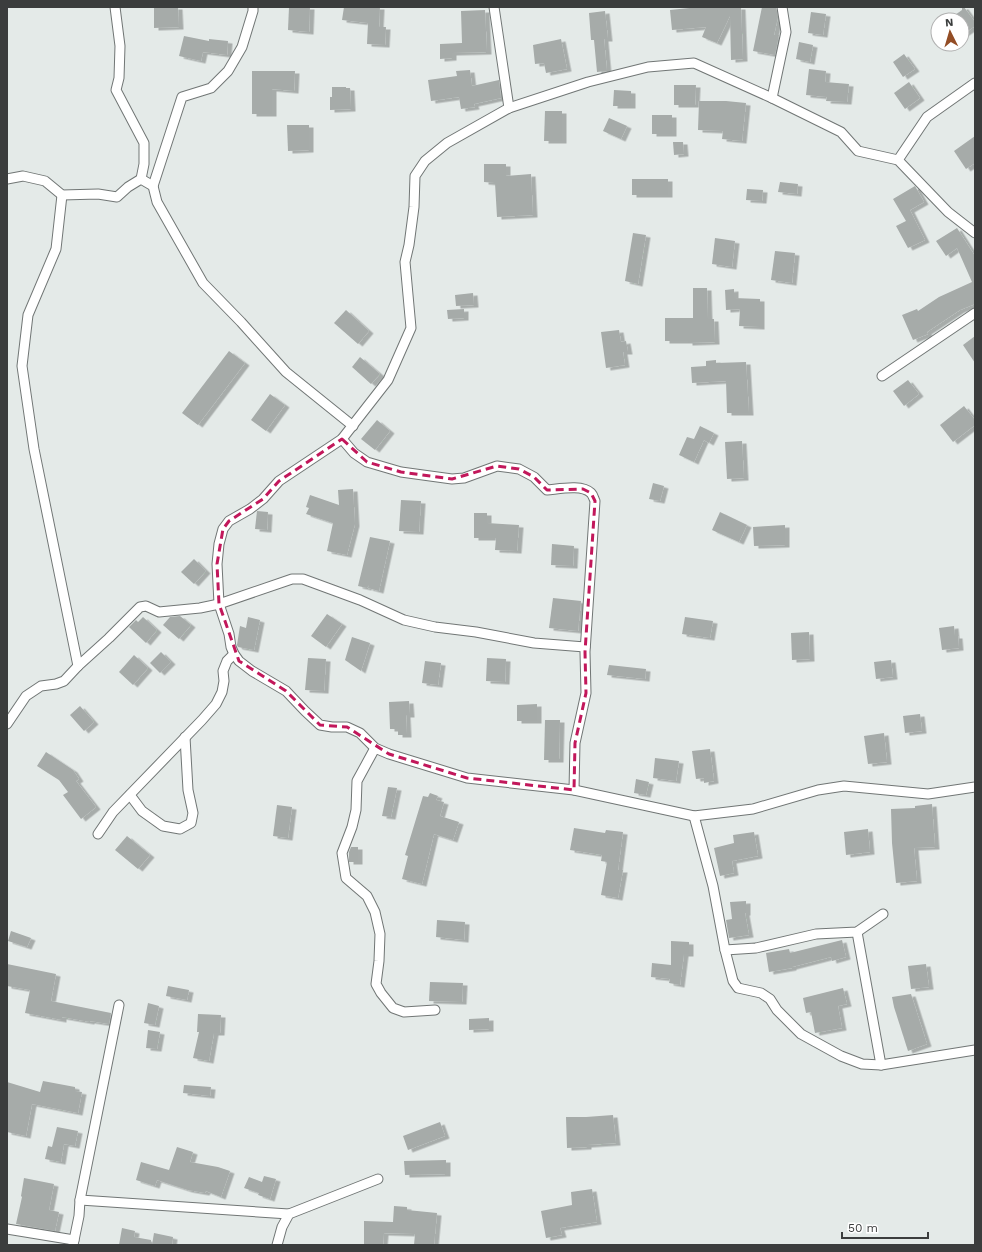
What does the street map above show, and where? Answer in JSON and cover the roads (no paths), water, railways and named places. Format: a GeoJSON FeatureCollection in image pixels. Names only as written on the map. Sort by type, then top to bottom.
{"type":"FeatureCollection","features":[{"type":"Feature","properties":{"kind":"street"},"geometry":{"type":"LineString","coordinates":[[7,179],[23,176],[45,181],[62,195],[98,194],[117,197],[128,187],[141,179],[144,164],[144,143],[116,90],[119,78],[120,46],[115,7]]}},
{"type":"Feature","properties":{"kind":"street"},"geometry":{"type":"LineString","coordinates":[[254,7],[242,47],[228,71],[211,88],[182,97],[153,186],[157,202],[203,283],[286,372],[353,426]]}},
{"type":"Feature","properties":{"kind":"street"},"geometry":{"type":"LineString","coordinates":[[494,7],[509,108]]}},
{"type":"Feature","properties":{"kind":"street"},"geometry":{"type":"LineString","coordinates":[[772,98],[786,32],[782,7]]}},
{"type":"Feature","properties":{"kind":"street"},"geometry":{"type":"LineString","coordinates":[[975,233],[948,212],[898,160],[858,151],[841,132],[772,98],[694,63],[648,67],[588,82],[509,108],[448,143],[425,162],[415,176],[414,207],[410,245],[405,262],[411,328],[388,380],[342,439],[279,481],[263,499],[250,509],[229,520],[223,529],[218,544],[217,564],[219,604],[229,634],[231,647],[239,661],[252,671],[286,691],[320,725],[347,727],[360,733],[375,748],[389,754],[467,778],[574,790],[694,816],[753,809],[818,790],[844,786],[928,794],[975,787]]}},
{"type":"Feature","properties":{"kind":"street"},"geometry":{"type":"LineString","coordinates":[[898,160],[927,117],[975,83]]}},
{"type":"Feature","properties":{"kind":"street"},"geometry":{"type":"LineString","coordinates":[[141,179],[153,186]]}},
{"type":"Feature","properties":{"kind":"street"},"geometry":{"type":"LineString","coordinates":[[62,195],[56,249],[28,315],[22,366],[34,449],[78,666]]}},
{"type":"Feature","properties":{"kind":"street"},"geometry":{"type":"LineString","coordinates":[[882,376],[975,313]]}},
{"type":"Feature","properties":{"kind":"street"},"geometry":{"type":"LineString","coordinates":[[342,439],[354,453],[367,462],[401,472],[452,479],[464,478],[498,466],[519,469],[534,477],[547,490],[570,488],[583,489],[591,493],[595,501],[585,647],[586,693],[575,743],[574,790]]}},
{"type":"Feature","properties":{"kind":"street"},"geometry":{"type":"LineString","coordinates":[[7,724],[26,696],[41,686],[56,684],[64,681],[140,607],[146,606],[160,612],[219,604],[292,579],[303,579],[360,600],[404,620],[435,627],[476,632],[534,643],[585,647]]}},
{"type":"Feature","properties":{"kind":"street"},"geometry":{"type":"LineString","coordinates":[[98,834],[113,812],[216,704],[222,692],[224,681],[223,671],[227,661],[234,654]]}},
{"type":"Feature","properties":{"kind":"street"},"geometry":{"type":"LineString","coordinates":[[130,795],[142,811],[163,826],[180,829],[191,823],[193,813],[188,790],[185,738]]}},
{"type":"Feature","properties":{"kind":"street"},"geometry":{"type":"LineString","coordinates":[[375,748],[357,781],[356,810],[352,828],[342,853],[346,878],[366,896],[375,912],[380,934],[376,984],[381,993],[393,1008],[404,1012],[435,1010]]}},
{"type":"Feature","properties":{"kind":"street"},"geometry":{"type":"LineString","coordinates":[[694,816],[713,886],[725,950],[733,981],[738,988],[760,993],[770,999],[777,1010],[801,1034],[862,1064],[881,1065],[975,1050]]}},
{"type":"Feature","properties":{"kind":"street"},"geometry":{"type":"LineString","coordinates":[[725,950],[756,948],[816,934],[857,932],[883,914]]}},
{"type":"Feature","properties":{"kind":"street"},"geometry":{"type":"LineString","coordinates":[[857,932],[881,1065]]}},
{"type":"Feature","properties":{"kind":"street"},"geometry":{"type":"LineString","coordinates":[[7,1228],[74,1243],[79,1216],[80,1200],[120,1005]]}},
{"type":"Feature","properties":{"kind":"street"},"geometry":{"type":"LineString","coordinates":[[80,1200],[290,1214],[378,1179]]}},
{"type":"Feature","properties":{"kind":"street"},"geometry":{"type":"LineString","coordinates":[[278,1245],[282,1227],[290,1214]]}}]}
